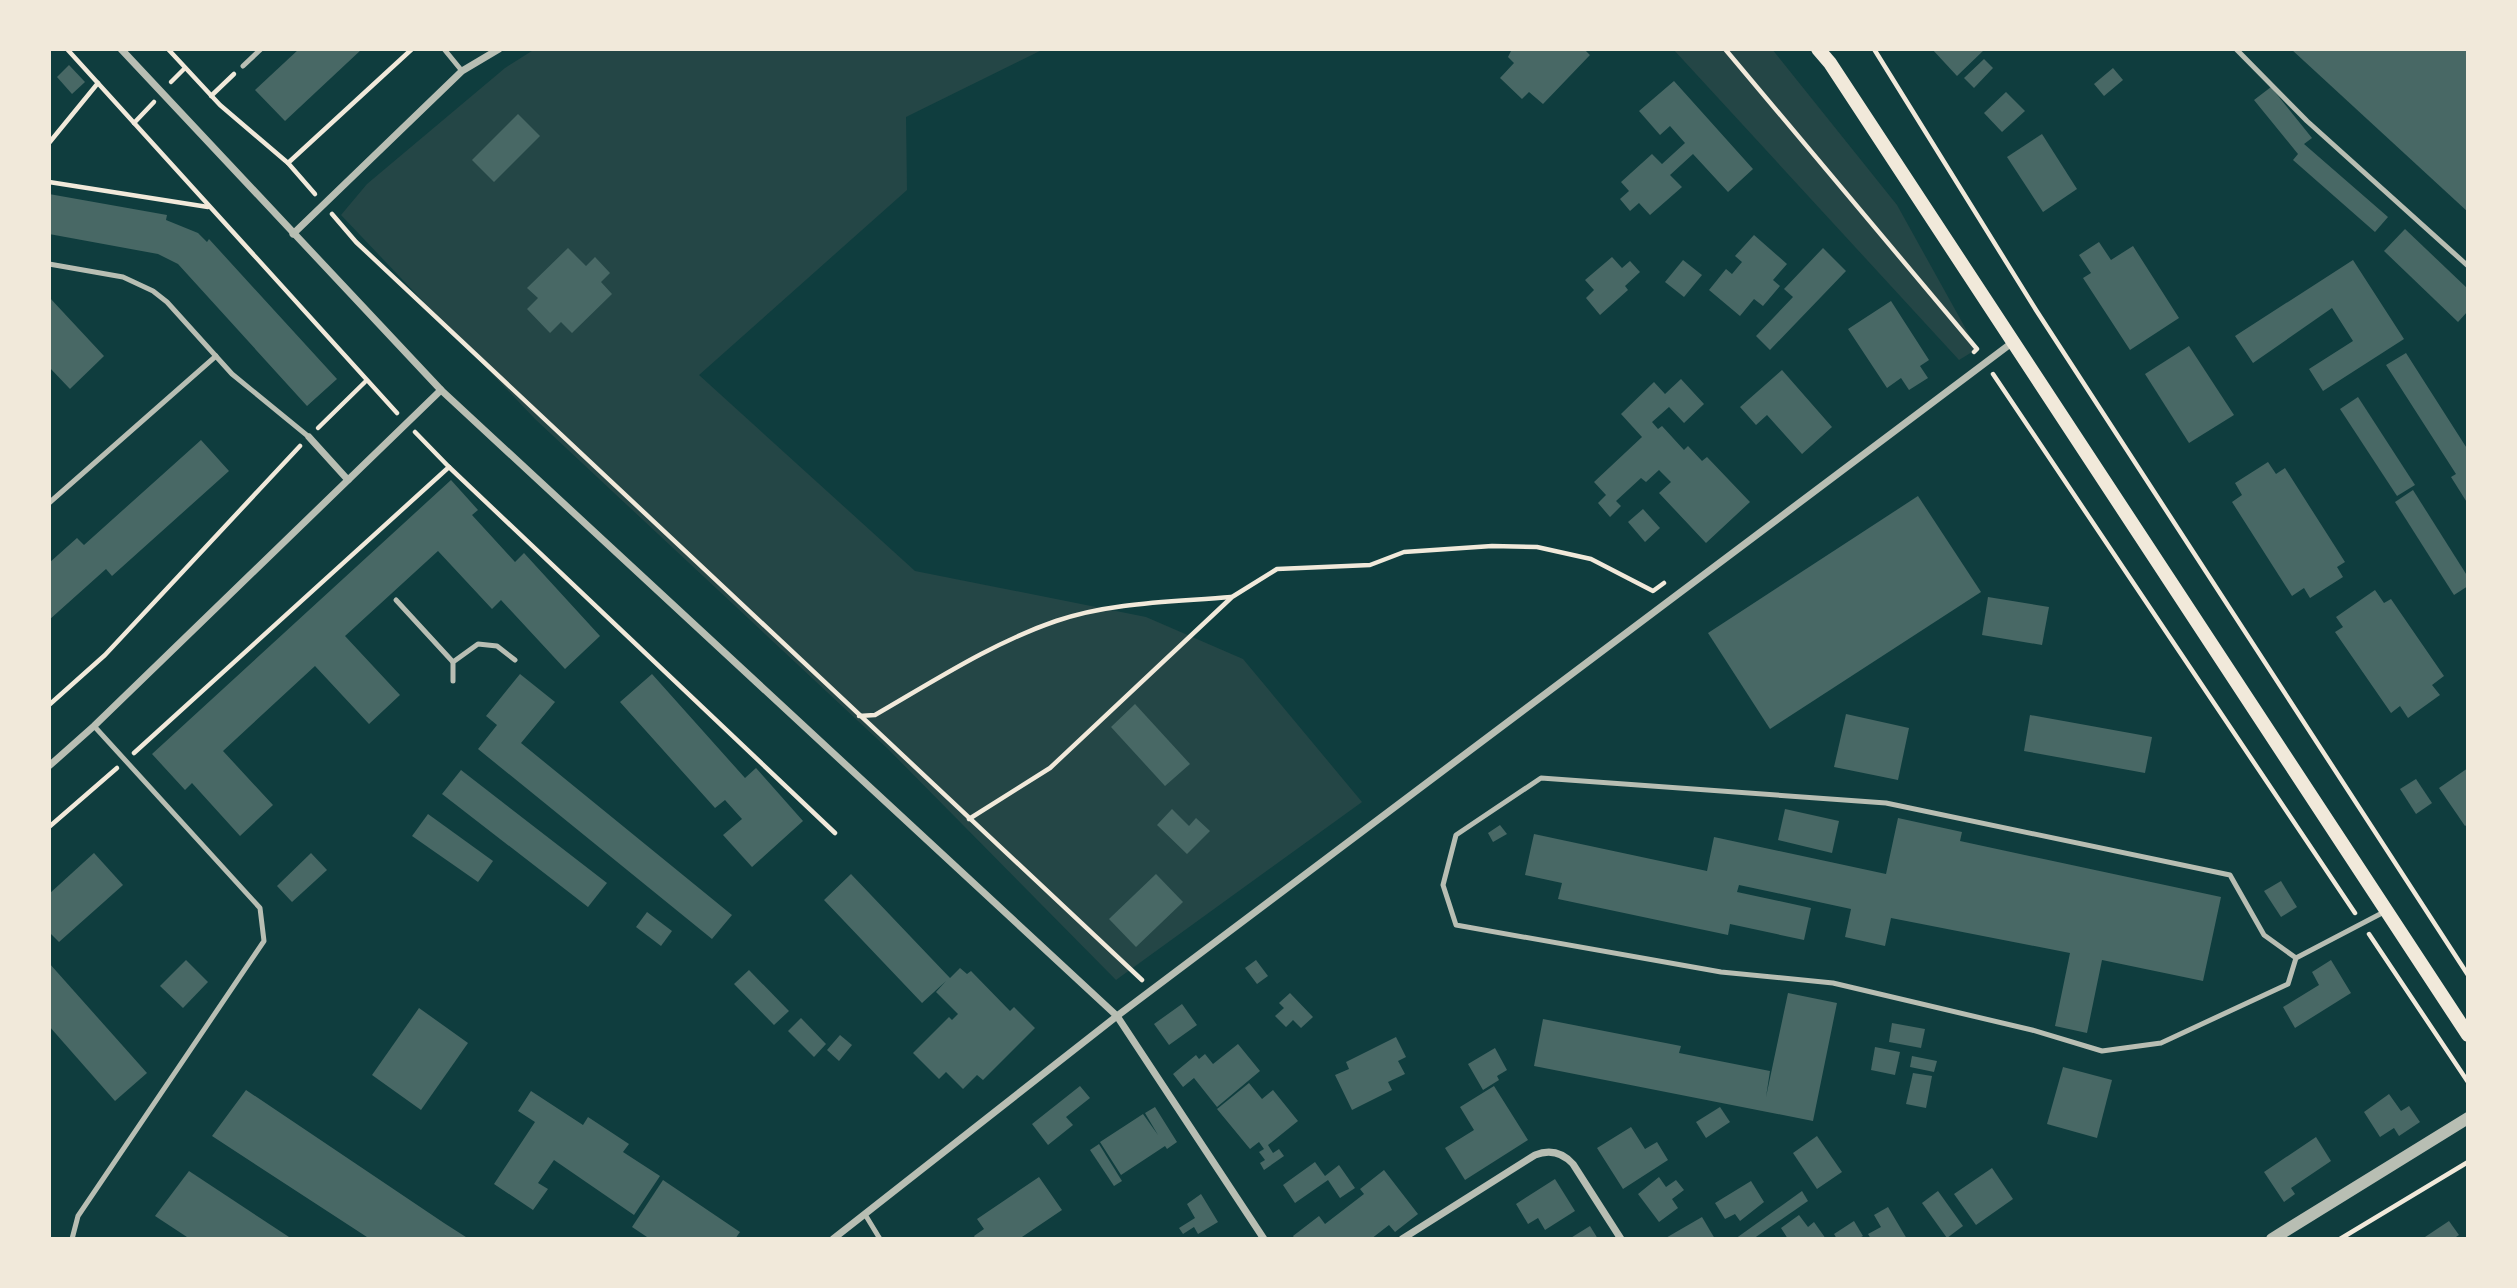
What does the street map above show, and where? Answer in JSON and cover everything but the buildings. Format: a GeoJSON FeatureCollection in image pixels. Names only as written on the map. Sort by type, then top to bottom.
{"type":"FeatureCollection","features":[{"type":"Feature","properties":{"kind":"main road"},"geometry":{"type":"LineString","coordinates":[[1818,49],[2014,342],[2468,1035]]}},
{"type":"Feature","properties":{"kind":"street"},"geometry":{"type":"LineString","coordinates":[[121,49],[441,390],[1117,1016],[1264,1239]]}},
{"type":"Feature","properties":{"kind":"street"},"geometry":{"type":"LineString","coordinates":[[293,234],[462,71],[499,49]]}},
{"type":"Feature","properties":{"kind":"street"},"geometry":{"type":"LineString","coordinates":[[833,1239],[866,1216],[1117,1016],[2014,342]]}},
{"type":"Feature","properties":{"kind":"street"},"geometry":{"type":"LineString","coordinates":[[49,766],[408,425],[441,390]]}},
{"type":"Feature","properties":{"kind":"street"},"geometry":{"type":"LineString","coordinates":[[309,437],[348,480]]}},
{"type":"Feature","properties":{"kind":"street"},"geometry":{"type":"LineString","coordinates":[[2272,1239],[2468,1118]]}},
{"type":"Feature","properties":{"kind":"street"},"geometry":{"type":"LineString","coordinates":[[1402,1239],[1535,1155],[1549,1151],[1562,1154],[1573,1164],[1621,1239]]}},
{"type":"Feature","properties":{"kind":"lane"},"geometry":{"type":"LineString","coordinates":[[243,66],[261,49]]}},
{"type":"Feature","properties":{"kind":"lane"},"geometry":{"type":"LineString","coordinates":[[444,49],[462,71]]}},
{"type":"Feature","properties":{"kind":"lane"},"geometry":{"type":"LineString","coordinates":[[2236,49],[2307,121],[2468,265]]}},
{"type":"Feature","properties":{"kind":"lane"},"geometry":{"type":"LineString","coordinates":[[49,264],[123,277],[142,285],[167,302],[232,374],[309,437]]}},
{"type":"Feature","properties":{"kind":"lane"},"geometry":{"type":"LineString","coordinates":[[49,503],[216,356]]}},
{"type":"Feature","properties":{"kind":"lane"},"geometry":{"type":"LineString","coordinates":[[396,600],[453,662],[453,681]]}},
{"type":"Feature","properties":{"kind":"lane"},"geometry":{"type":"LineString","coordinates":[[453,662],[471,647],[484,643],[497,646],[515,660]]}},
{"type":"Feature","properties":{"kind":"lane"},"geometry":{"type":"LineString","coordinates":[[72,1239],[78,1216],[264,941],[260,908],[94,726]]}},
{"type":"Feature","properties":{"kind":"lane"},"geometry":{"type":"LineString","coordinates":[[2297,958],[2264,935],[2230,875],[1886,803],[1541,778],[1456,835],[1443,886],[1456,925],[1721,972],[1833,983],[2032,1030],[2102,1051],[2161,1043],[2288,984],[2297,958],[2387,911]]}},
{"type":"Feature","properties":{"kind":"lane"},"geometry":{"type":"LineString","coordinates":[[866,1216],[880,1239]]}},
{"type":"Feature","properties":{"kind":"path"},"geometry":{"type":"LineString","coordinates":[[67,49],[365,382],[449,467],[835,833]]}},
{"type":"Feature","properties":{"kind":"path"},"geometry":{"type":"LineString","coordinates":[[168,49],[211,96],[288,163],[356,242],[1153,990]]}},
{"type":"Feature","properties":{"kind":"path"},"geometry":{"type":"LineString","coordinates":[[288,163],[412,49]]}},
{"type":"Feature","properties":{"kind":"path"},"geometry":{"type":"LineString","coordinates":[[1725,49],[1977,349],[2468,1082]]}},
{"type":"Feature","properties":{"kind":"path"},"geometry":{"type":"LineString","coordinates":[[1874,49],[2036,310],[2468,975]]}},
{"type":"Feature","properties":{"kind":"path"},"geometry":{"type":"LineString","coordinates":[[211,96],[243,66]]}},
{"type":"Feature","properties":{"kind":"path"},"geometry":{"type":"LineString","coordinates":[[49,143],[98,83]]}},
{"type":"Feature","properties":{"kind":"path"},"geometry":{"type":"LineString","coordinates":[[49,182],[209,208]]}},
{"type":"Feature","properties":{"kind":"path"},"geometry":{"type":"LineString","coordinates":[[1966,358],[1977,349]]}},
{"type":"Feature","properties":{"kind":"path"},"geometry":{"type":"LineString","coordinates":[[49,705],[105,655],[309,437],[365,382]]}},
{"type":"Feature","properties":{"kind":"path"},"geometry":{"type":"LineString","coordinates":[[49,827],[126,761],[449,467]]}},
{"type":"Feature","properties":{"kind":"path"},"geometry":{"type":"LineString","coordinates":[[969,819],[1050,768],[1232,597],[1277,569],[1370,565],[1404,552],[1492,545],[1537,547],[1591,559],[1653,592],[1675,575]]}},
{"type":"Feature","properties":{"kind":"path"},"geometry":{"type":"LineString","coordinates":[[858,716],[875,715],[989,649],[1057,621],[1119,607],[1232,597]]}},
{"type":"Feature","properties":{"kind":"path"},"geometry":{"type":"LineString","coordinates":[[2340,1239],[2468,1162]]}},
{"type":"Feature","properties":{"kind":"shaded area"},"geometry":{"type":"Polygon","coordinates":[[[535,49],[1044,49],[906,117],[907,190],[699,375],[915,571],[1146,617],[1243,659],[1362,802],[1116,980],[888,749],[535,419],[341,215],[367,184],[505,68],[535,49]]]}},
{"type":"Feature","properties":{"kind":"shaded area"},"geometry":{"type":"Polygon","coordinates":[[[1673,49],[1772,49],[1897,205],[1977,349],[1959,360],[1673,49]]]}}]}
